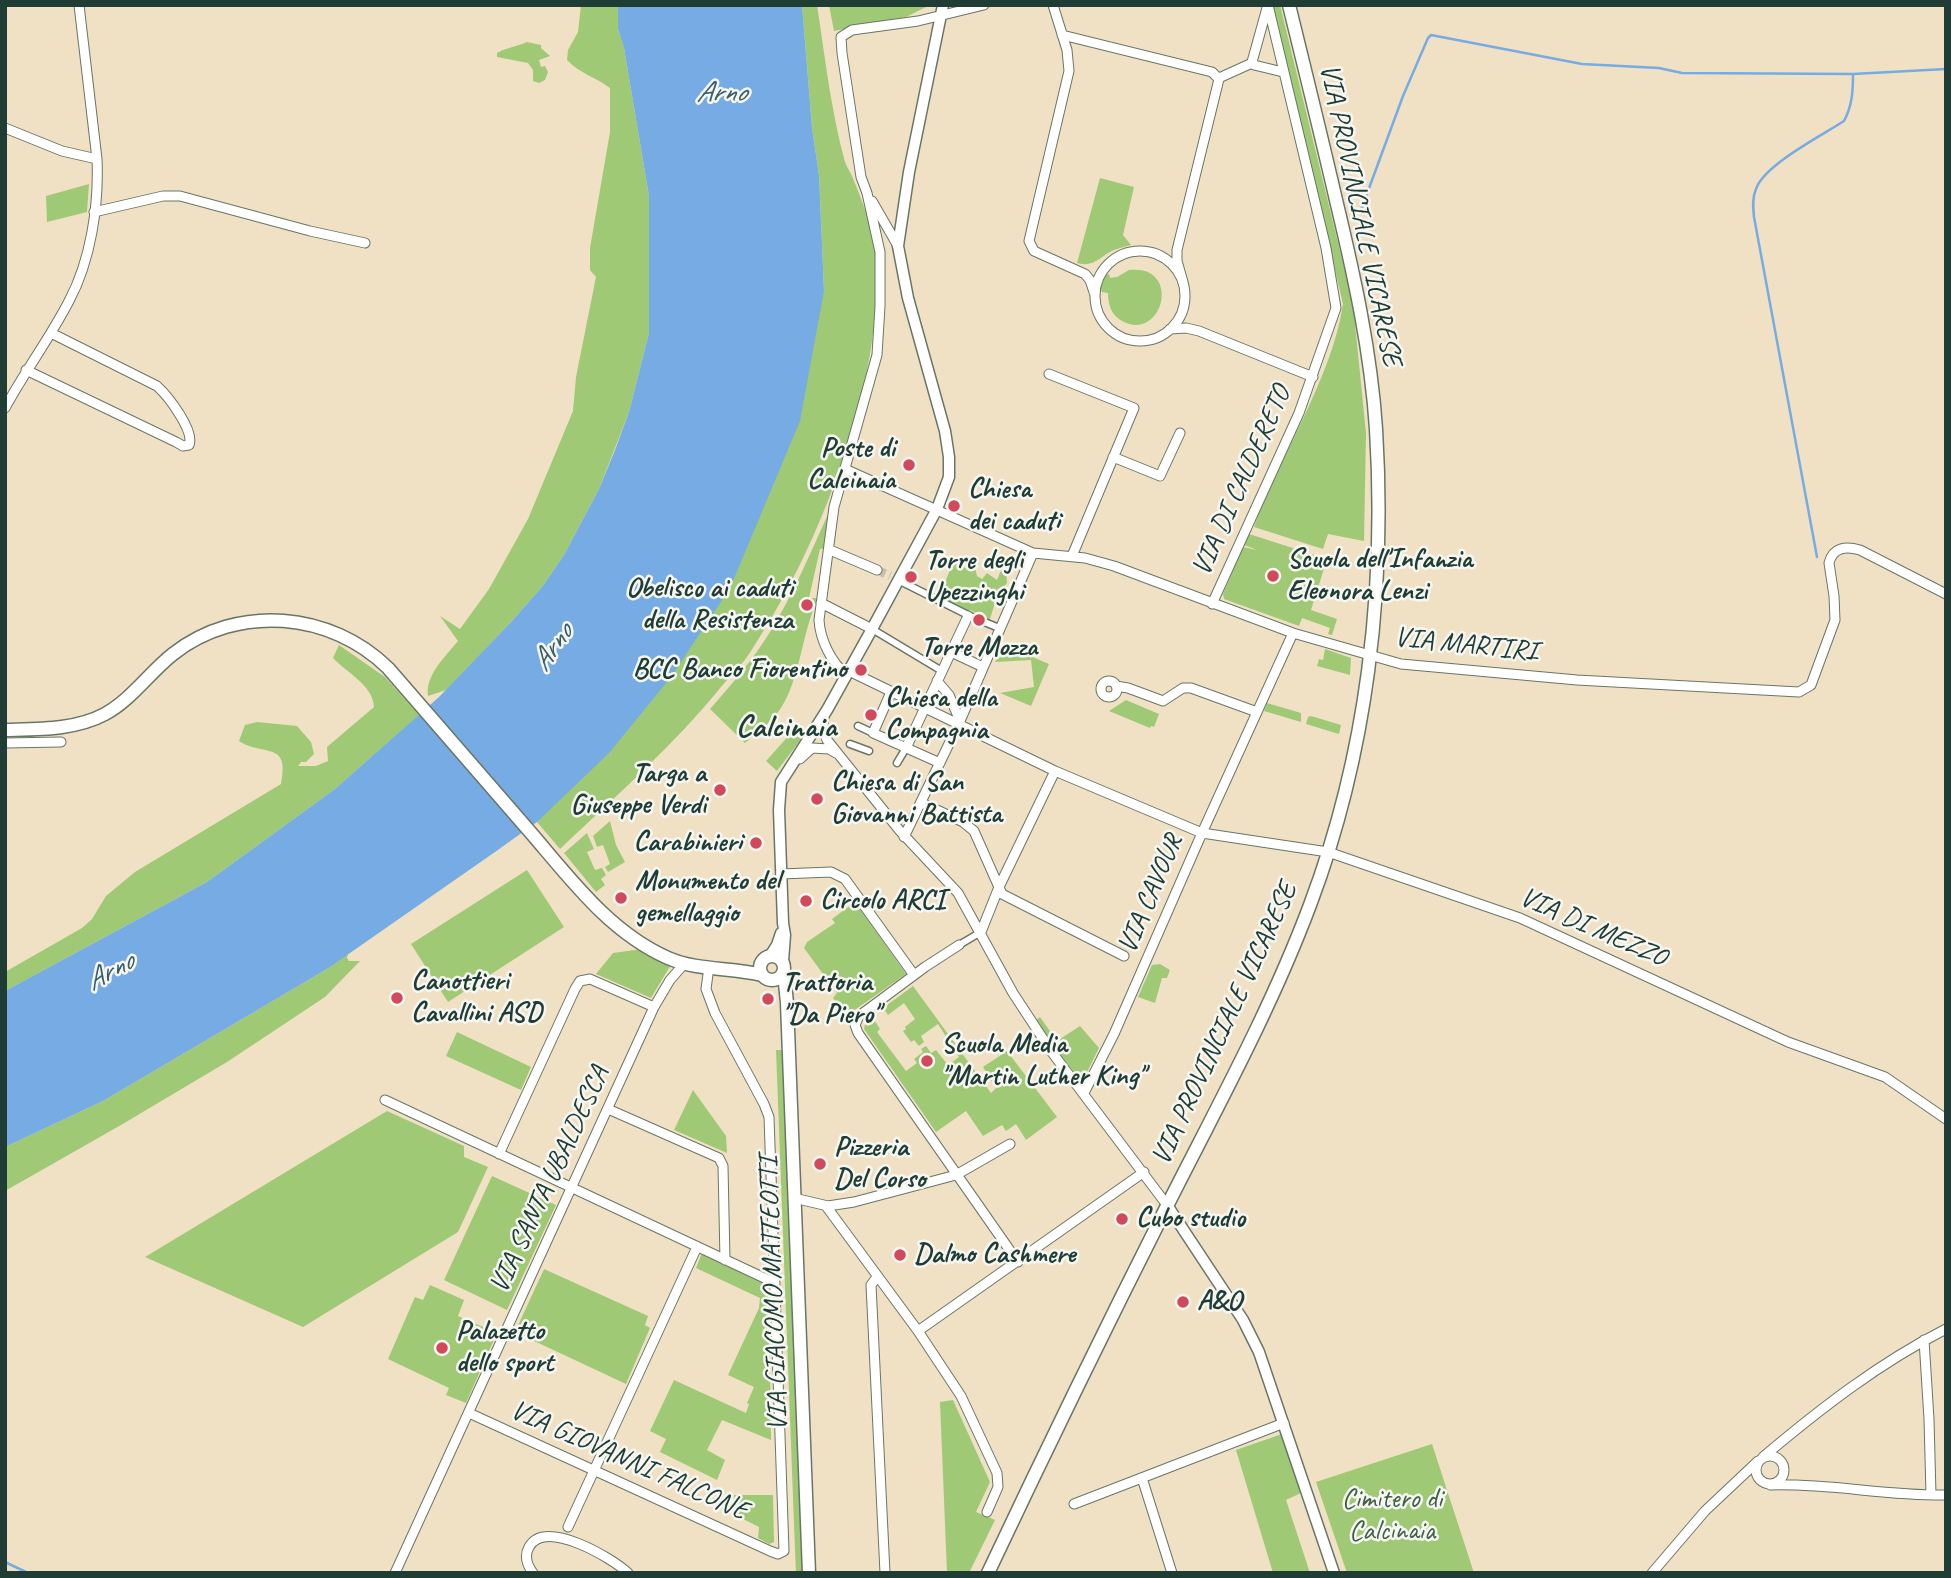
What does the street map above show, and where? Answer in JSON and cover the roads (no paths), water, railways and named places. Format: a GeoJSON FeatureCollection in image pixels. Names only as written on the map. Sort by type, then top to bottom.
{"type":"FeatureCollection","features":[{"type":"Feature","properties":{"kind":"main road","name":"VIA PROVINCIALE VICARESE"},"geometry":{"type":"LineString","coordinates":[[988,1573],[1276,986],[1328,852],[1357,736],[1371,655],[1379,518],[1376,427],[1369,363],[1349,253],[1289,5]]}},
{"type":"Feature","properties":{"kind":"main road"},"geometry":{"type":"LineString","coordinates":[[5,730],[53,728],[93,720],[125,700],[173,654],[194,640],[218,630],[267,621],[305,623],[344,636],[378,658],[540,844],[620,931],[650,950],[684,964],[727,968],[775,963]]}},
{"type":"Feature","properties":{"kind":"main road"},"geometry":{"type":"LineString","coordinates":[[775,963],[760,969],[779,990],[786,1013]]}},
{"type":"Feature","properties":{"kind":"main road"},"geometry":{"type":"LineString","coordinates":[[727,968],[777,979],[775,963]]}},
{"type":"Feature","properties":{"kind":"main road","name":"VIA GIACOMO MATTEOTTI"},"geometry":{"type":"LineString","coordinates":[[775,963],[787,996],[809,1573]]}},
{"type":"Feature","properties":{"kind":"street"},"geometry":{"type":"LineString","coordinates":[[5,408],[51,333],[77,284],[88,246],[98,180],[79,5]]}},
{"type":"Feature","properties":{"kind":"street"},"geometry":{"type":"LineString","coordinates":[[848,673],[835,662],[823,639],[819,620],[834,507],[877,355],[880,252],[858,162],[841,37],[852,30],[942,10],[984,5]]}},
{"type":"Feature","properties":{"kind":"street"},"geometry":{"type":"LineString","coordinates":[[1054,5],[1069,71],[1029,241],[1034,251],[1085,274],[1090,280],[1101,319],[1120,336],[1142,341],[1179,328],[1199,331],[1313,377]]}},
{"type":"Feature","properties":{"kind":"street"},"geometry":{"type":"LineString","coordinates":[[1252,63],[1268,6]]}},
{"type":"Feature","properties":{"kind":"street","name":"VIA DI CALDERETO"},"geometry":{"type":"LineString","coordinates":[[1212,604],[1313,377],[1337,303],[1268,6]]}},
{"type":"Feature","properties":{"kind":"street"},"geometry":{"type":"LineString","coordinates":[[775,963],[783,923],[779,793],[781,782],[824,716],[872,629],[894,578],[937,509],[949,472],[947,444],[908,298],[898,246],[909,172],[942,10]]}},
{"type":"Feature","properties":{"kind":"street"},"geometry":{"type":"LineString","coordinates":[[1062,35],[1212,72],[1219,78],[1219,88],[1177,250],[1189,319],[1199,331]]}},
{"type":"Feature","properties":{"kind":"street"},"geometry":{"type":"LineString","coordinates":[[1219,78],[1252,63],[1283,72]]}},
{"type":"Feature","properties":{"kind":"street"},"geometry":{"type":"LineString","coordinates":[[5,128],[62,150],[97,159]]}},
{"type":"Feature","properties":{"kind":"street"},"geometry":{"type":"LineString","coordinates":[[867,194],[898,246]]}},
{"type":"Feature","properties":{"kind":"street"},"geometry":{"type":"LineString","coordinates":[[94,212],[163,196],[180,196],[365,243]]}},
{"type":"Feature","properties":{"kind":"street"},"geometry":{"type":"LineString","coordinates":[[1095,295],[1098,279],[1105,267],[1119,256],[1133,251],[1151,252],[1164,258],[1174,267],[1183,282]]}},
{"type":"Feature","properties":{"kind":"street"},"geometry":{"type":"LineString","coordinates":[[1167,331],[1180,316],[1184,294]]}},
{"type":"Feature","properties":{"kind":"street"},"geometry":{"type":"LineString","coordinates":[[26,370],[183,446],[189,445],[191,435],[166,394],[157,386],[51,333]]}},
{"type":"Feature","properties":{"kind":"street"},"geometry":{"type":"LineString","coordinates":[[1049,374],[1134,408],[1072,556]]}},
{"type":"Feature","properties":{"kind":"street"},"geometry":{"type":"LineString","coordinates":[[1113,457],[1160,476],[1180,433]]}},
{"type":"Feature","properties":{"kind":"street"},"geometry":{"type":"LineString","coordinates":[[845,468],[1033,553],[959,723],[905,837]]}},
{"type":"Feature","properties":{"kind":"street","name":"VIA MARTIRI"},"geometry":{"type":"LineString","coordinates":[[1033,553],[1072,556],[1114,566],[1293,633],[1408,665],[1784,692],[1799,692],[1811,685],[1834,628],[1836,609],[1829,563],[1836,551],[1846,547],[1860,550],[1946,594]]}},
{"type":"Feature","properties":{"kind":"street"},"geometry":{"type":"LineString","coordinates":[[830,550],[877,570]]}},
{"type":"Feature","properties":{"kind":"street"},"geometry":{"type":"LineString","coordinates":[[894,578],[999,628]]}},
{"type":"Feature","properties":{"kind":"street"},"geometry":{"type":"LineString","coordinates":[[821,603],[872,629],[942,671]]}},
{"type":"Feature","properties":{"kind":"street"},"geometry":{"type":"LineString","coordinates":[[897,763],[951,652],[975,618]]}},
{"type":"Feature","properties":{"kind":"street","name":"VIA CAVOUR"},"geometry":{"type":"LineString","coordinates":[[1084,1093],[1114,1034],[1293,633]]}},
{"type":"Feature","properties":{"kind":"street"},"geometry":{"type":"LineString","coordinates":[[951,652],[983,667]]}},
{"type":"Feature","properties":{"kind":"street","name":"VIA DI MEZZO"},"geometry":{"type":"LineString","coordinates":[[848,673],[959,723],[1055,771],[1202,832],[1328,852],[1520,918],[1788,1042],[1885,1077],[1946,1119]]}},
{"type":"Feature","properties":{"kind":"street"},"geometry":{"type":"LineString","coordinates":[[937,681],[948,695],[959,723]]}},
{"type":"Feature","properties":{"kind":"street"},"geometry":{"type":"LineString","coordinates":[[1116,686],[1162,701],[1183,688],[1191,688],[1257,712]]}},
{"type":"Feature","properties":{"kind":"street"},"geometry":{"type":"LineString","coordinates":[[873,733],[891,692]]}},
{"type":"Feature","properties":{"kind":"street"},"geometry":{"type":"LineString","coordinates":[[824,716],[825,734],[838,754],[905,837],[958,893],[1013,993],[1051,1051],[1144,1172],[1251,1334],[1334,1573]]}},
{"type":"Feature","properties":{"kind":"street"},"geometry":{"type":"LineString","coordinates":[[858,726],[940,763]]}},
{"type":"Feature","properties":{"kind":"street"},"geometry":{"type":"LineString","coordinates":[[5,743],[61,742]]}},
{"type":"Feature","properties":{"kind":"street"},"geometry":{"type":"LineString","coordinates":[[850,744],[869,751]]}},
{"type":"Feature","properties":{"kind":"street"},"geometry":{"type":"LineString","coordinates":[[788,771],[812,748],[829,749],[838,754]]}},
{"type":"Feature","properties":{"kind":"street"},"geometry":{"type":"LineString","coordinates":[[1018,1262],[855,1025],[859,1016],[914,975],[981,932],[999,887],[1055,771]]}},
{"type":"Feature","properties":{"kind":"street"},"geometry":{"type":"LineString","coordinates":[[922,803],[963,822],[974,831],[1002,894],[1124,956]]}},
{"type":"Feature","properties":{"kind":"street"},"geometry":{"type":"LineString","coordinates":[[781,874],[831,872],[845,879],[914,975]]}},
{"type":"Feature","properties":{"kind":"street","name":"VIA SANTA UBALDESCA"},"geometry":{"type":"LineString","coordinates":[[395,1573],[654,1007],[670,980],[684,964]]}},
{"type":"Feature","properties":{"kind":"street"},"geometry":{"type":"LineString","coordinates":[[385,1100],[775,1283],[769,1117],[715,1013],[706,985],[709,967]]}},
{"type":"Feature","properties":{"kind":"street"},"geometry":{"type":"LineString","coordinates":[[499,1154],[580,981],[590,979],[654,1007]]}},
{"type":"Feature","properties":{"kind":"street"},"geometry":{"type":"LineString","coordinates":[[608,1109],[719,1158],[723,1166],[725,1260]]}},
{"type":"Feature","properties":{"kind":"street"},"geometry":{"type":"LineString","coordinates":[[794,1198],[826,1206],[853,1202],[956,1175],[1010,1144]]}},
{"type":"Feature","properties":{"kind":"street"},"geometry":{"type":"LineString","coordinates":[[918,1331],[1144,1172]]}},
{"type":"Feature","properties":{"kind":"street"},"geometry":{"type":"LineString","coordinates":[[826,1206],[918,1331],[961,1396],[997,1473],[998,1487],[987,1512]]}},
{"type":"Feature","properties":{"kind":"street"},"geometry":{"type":"LineString","coordinates":[[554,1537],[568,1527],[697,1247]]}},
{"type":"Feature","properties":{"kind":"street"},"geometry":{"type":"LineString","coordinates":[[877,1277],[871,1285],[884,1573]]}},
{"type":"Feature","properties":{"kind":"street","name":"VIA GIOVANNI FALCONE"},"geometry":{"type":"LineString","coordinates":[[469,1413],[781,1554],[785,1545],[775,1283]]}},
{"type":"Feature","properties":{"kind":"street"},"geometry":{"type":"LineString","coordinates":[[1652,1573],[1705,1511],[1760,1459],[1835,1398],[1924,1340],[1946,1329]]}},
{"type":"Feature","properties":{"kind":"street"},"geometry":{"type":"LineString","coordinates":[[1924,1340],[1931,1495]]}},
{"type":"Feature","properties":{"kind":"street"},"geometry":{"type":"LineString","coordinates":[[1073,1504],[1284,1423]]}},
{"type":"Feature","properties":{"kind":"street"},"geometry":{"type":"LineString","coordinates":[[1783,1441],[1779,1453],[1783,1464],[1790,1478],[1799,1484]]}},
{"type":"Feature","properties":{"kind":"street"},"geometry":{"type":"LineString","coordinates":[[1760,1459],[1774,1456],[1783,1464],[1784,1471],[1780,1480],[1766,1484]]}},
{"type":"Feature","properties":{"kind":"street"},"geometry":{"type":"LineString","coordinates":[[1760,1459],[1755,1473],[1766,1484]]}},
{"type":"Feature","properties":{"kind":"street"},"geometry":{"type":"LineString","coordinates":[[1142,1478],[1171,1573]]}},
{"type":"Feature","properties":{"kind":"street"},"geometry":{"type":"LineString","coordinates":[[1735,1485],[1746,1481],[1946,1495]]}},
{"type":"Feature","properties":{"kind":"street"},"geometry":{"type":"LineString","coordinates":[[568,1527],[573,1540],[578,1544]]}},
{"type":"Feature","properties":{"kind":"street"},"geometry":{"type":"LineString","coordinates":[[533,1573],[526,1557],[530,1545],[541,1537],[554,1537],[578,1544],[611,1559],[628,1573]]}},
{"type":"Feature","properties":{"kind":"water","name":"Arno"},"geometry":{"type":"Polygon","coordinates":[[[618,5],[802,5],[812,128],[819,175],[824,291],[800,421],[730,588],[671,677],[609,753],[537,822],[327,969],[103,1101],[5,1147],[5,991],[207,882],[335,789],[439,697],[542,587],[564,555],[599,489],[615,450],[629,412],[649,333],[649,196],[624,48],[618,29],[618,5]]]}},
{"type":"Feature","properties":{"kind":"waterway"},"geometry":{"type":"LineString","coordinates":[[1361,210],[1403,96],[1431,35],[1582,64],[1659,68],[1682,73],[1853,74],[1946,69]]}},
{"type":"Feature","properties":{"kind":"waterway"},"geometry":{"type":"LineString","coordinates":[[1817,557],[1754,217],[1753,199],[1761,180],[1770,170],[1844,121],[1852,99],[1853,75]]}},
{"type":"Feature","properties":{"kind":"waterway"},"geometry":{"type":"LineString","coordinates":[[5,1562],[28,1573]]}},
{"type":"Feature","properties":{"kind":"tunnel"},"geometry":{"type":"LineString","coordinates":[[877,570],[890,576]]}},
{"type":"Feature","properties":{"kind":"place","name":"Poste di Calcinaia"},"geometry":{"type":"Point","coordinates":[909,465]}},
{"type":"Feature","properties":{"kind":"place","name":"Chiesa dei caduti"},"geometry":{"type":"Point","coordinates":[954,506]}},
{"type":"Feature","properties":{"kind":"place","name":"Scuola dell'Infanzia Eleonora Lenzi"},"geometry":{"type":"Point","coordinates":[1273,576]}},
{"type":"Feature","properties":{"kind":"place","name":"Torre degli Upezzinghi"},"geometry":{"type":"Point","coordinates":[911,577]}},
{"type":"Feature","properties":{"kind":"place","name":"Obelisco ai caduti della Resistenza"},"geometry":{"type":"Point","coordinates":[807,605]}},
{"type":"Feature","properties":{"kind":"place","name":"Torre Mozza"},"geometry":{"type":"Point","coordinates":[979,620]}},
{"type":"Feature","properties":{"kind":"place","name":"BCC Banco Fiorentino"},"geometry":{"type":"Point","coordinates":[861,670]}},
{"type":"Feature","properties":{"kind":"place","name":"Chiesa della Compagnia"},"geometry":{"type":"Point","coordinates":[871,715]}},
{"type":"Feature","properties":{"kind":"place","name":"Targa a Giuseppe Verdi"},"geometry":{"type":"Point","coordinates":[720,790]}},
{"type":"Feature","properties":{"kind":"place","name":"Chiesa di San Giovanni Battista"},"geometry":{"type":"Point","coordinates":[817,799]}},
{"type":"Feature","properties":{"kind":"place","name":"Carabinieri"},"geometry":{"type":"Point","coordinates":[756,843]}},
{"type":"Feature","properties":{"kind":"place","name":"Monumento del gemellaggio"},"geometry":{"type":"Point","coordinates":[621,898]}},
{"type":"Feature","properties":{"kind":"place","name":"Circolo ARCI"},"geometry":{"type":"Point","coordinates":[806,901]}},
{"type":"Feature","properties":{"kind":"place","name":"Canottieri Cavallini ASD"},"geometry":{"type":"Point","coordinates":[397,998]}},
{"type":"Feature","properties":{"kind":"place","name":"Trattoria \"Da Piero\""},"geometry":{"type":"Point","coordinates":[768,999]}},
{"type":"Feature","properties":{"kind":"place","name":"Scuola Media \"Martin Luther King\""},"geometry":{"type":"Point","coordinates":[927,1061]}},
{"type":"Feature","properties":{"kind":"place","name":"Pizzeria Del Corso"},"geometry":{"type":"Point","coordinates":[820,1164]}},
{"type":"Feature","properties":{"kind":"place","name":"Cubo studio"},"geometry":{"type":"Point","coordinates":[1122,1219]}},
{"type":"Feature","properties":{"kind":"place","name":"Dalmo Cashmere"},"geometry":{"type":"Point","coordinates":[900,1255]}},
{"type":"Feature","properties":{"kind":"place","name":"A&O"},"geometry":{"type":"Point","coordinates":[1183,1302]}},
{"type":"Feature","properties":{"kind":"place","name":"Palazetto dello sport"},"geometry":{"type":"Point","coordinates":[442,1348]}},
{"type":"Feature","properties":{"kind":"district","name":"Calcinaia"},"geometry":{"type":"Point","coordinates":[786,728]}},
{"type":"Feature","properties":{"kind":"park label","name":"Cimitero di Calcinaia"},"geometry":{"type":"Point","coordinates":[1392,1516]}}]}
